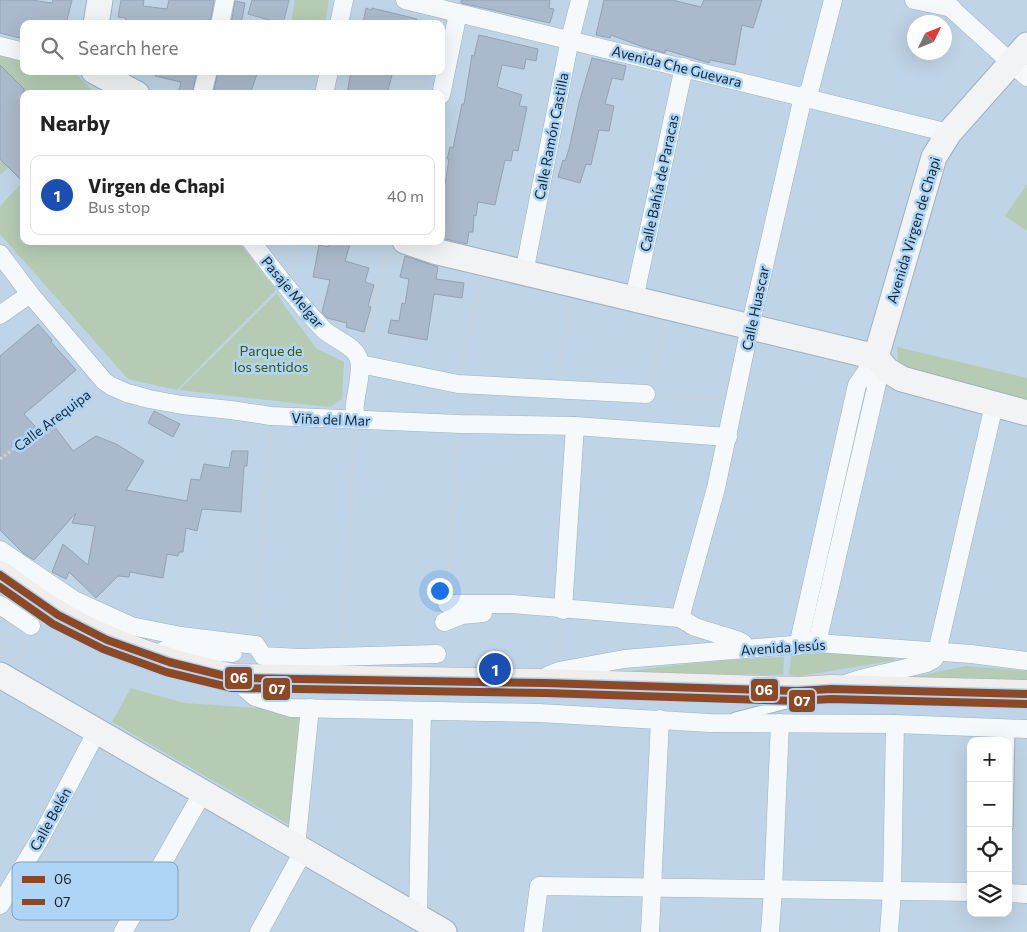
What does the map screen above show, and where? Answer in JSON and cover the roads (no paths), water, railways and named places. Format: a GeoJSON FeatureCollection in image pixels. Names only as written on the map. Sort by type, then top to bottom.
{"type":"FeatureCollection","features":[{"type":"Feature","properties":{"kind":"main road"},"geometry":{"type":"LineString","coordinates":[[0,557],[40,604],[71,610],[101,638],[151,657],[195,670],[232,678],[552,677],[797,691],[831,689],[1027,694]]}},
{"type":"Feature","properties":{"kind":"street"},"geometry":{"type":"LineString","coordinates":[[97,20],[100,0]]}},
{"type":"Feature","properties":{"kind":"street"},"geometry":{"type":"LineString","coordinates":[[221,20],[226,0]]}},
{"type":"Feature","properties":{"kind":"street"},"geometry":{"type":"LineString","coordinates":[[340,20],[344,0]]}},
{"type":"Feature","properties":{"kind":"street","name":"Avenida Che Guevara"},"geometry":{"type":"LineString","coordinates":[[405,0],[948,133]]}},
{"type":"Feature","properties":{"kind":"street","name":"Calle Ramón Castilla"},"geometry":{"type":"LineString","coordinates":[[524,273],[570,39],[580,0]]}},
{"type":"Feature","properties":{"kind":"street","name":"Calle Huascar"},"geometry":{"type":"LineString","coordinates":[[680,618],[716,488],[750,327],[803,97],[810,89],[833,0]]}},
{"type":"Feature","properties":{"kind":"street"},"geometry":{"type":"LineString","coordinates":[[914,0],[947,4],[1022,61]]}},
{"type":"Feature","properties":{"kind":"street"},"geometry":{"type":"LineString","coordinates":[[442,90],[458,13]]}},
{"type":"Feature","properties":{"kind":"street"},"geometry":{"type":"LineString","coordinates":[[0,46],[20,51]]}},
{"type":"Feature","properties":{"kind":"street","name":"Avenida Virgen de Chapi"},"geometry":{"type":"LineString","coordinates":[[798,646],[857,385],[876,357],[934,157],[948,133],[1022,61]]}},
{"type":"Feature","properties":{"kind":"street","name":"Calle Bahía de Paracas"},"geometry":{"type":"LineString","coordinates":[[634,299],[684,68]]}},
{"type":"Feature","properties":{"kind":"street"},"geometry":{"type":"LineString","coordinates":[[203,90],[207,75]]}},
{"type":"Feature","properties":{"kind":"street"},"geometry":{"type":"LineString","coordinates":[[325,90],[328,75]]}},
{"type":"Feature","properties":{"kind":"street"},"geometry":{"type":"LineString","coordinates":[[107,81],[128,90]]}},
{"type":"Feature","properties":{"kind":"street","name":"Pasaje Melgar"},"geometry":{"type":"LineString","coordinates":[[254,245],[309,315],[329,334],[351,348],[358,355],[360,364]]}},
{"type":"Feature","properties":{"kind":"street"},"geometry":{"type":"LineString","coordinates":[[415,245],[485,264],[876,357],[887,370],[902,379],[1027,413]]}},
{"type":"Feature","properties":{"kind":"street","name":"Viña del Mar"},"geometry":{"type":"LineString","coordinates":[[0,254],[30,294],[104,381],[127,393],[149,399],[271,416],[460,424],[575,426],[728,437]]}},
{"type":"Feature","properties":{"kind":"street"},"geometry":{"type":"LineString","coordinates":[[0,315],[30,294]]}},
{"type":"Feature","properties":{"kind":"street","name":"Avenida Virgen de Chapi"},"geometry":{"type":"LineString","coordinates":[[817,643],[878,379],[876,357]]}},
{"type":"Feature","properties":{"kind":"street"},"geometry":{"type":"LineString","coordinates":[[356,419],[354,406],[360,364],[458,384],[646,394]]}},
{"type":"Feature","properties":{"kind":"street"},"geometry":{"type":"LineString","coordinates":[[831,689],[860,679],[928,663],[934,659],[994,404]]}},
{"type":"Feature","properties":{"kind":"street"},"geometry":{"type":"LineString","coordinates":[[563,610],[575,426]]}},
{"type":"Feature","properties":{"kind":"street"},"geometry":{"type":"LineString","coordinates":[[447,604],[512,604],[563,610],[680,618],[695,627],[737,640],[743,643],[744,649]]}},
{"type":"Feature","properties":{"kind":"street"},"geometry":{"type":"LineString","coordinates":[[444,622],[462,615],[486,612],[512,604]]}},
{"type":"Feature","properties":{"kind":"street"},"geometry":{"type":"LineString","coordinates":[[0,605],[31,626]]}},
{"type":"Feature","properties":{"kind":"street"},"geometry":{"type":"LineString","coordinates":[[71,610],[131,626],[299,658],[437,654]]}},
{"type":"Feature","properties":{"kind":"street","name":"Avenida Jesús"},"geometry":{"type":"LineString","coordinates":[[552,677],[624,659],[817,643],[1027,661]]}},
{"type":"Feature","properties":{"kind":"street"},"geometry":{"type":"LineString","coordinates":[[151,657],[169,648],[260,650]]}},
{"type":"Feature","properties":{"kind":"street"},"geometry":{"type":"LineString","coordinates":[[3,677],[444,932]]}},
{"type":"Feature","properties":{"kind":"street"},"geometry":{"type":"LineString","coordinates":[[232,678],[255,697],[291,708],[539,713],[710,723],[1021,726]]}},
{"type":"Feature","properties":{"kind":"street"},"geometry":{"type":"LineString","coordinates":[[259,932],[300,849],[310,708]]}},
{"type":"Feature","properties":{"kind":"street"},"geometry":{"type":"LineString","coordinates":[[418,916],[422,711]]}},
{"type":"Feature","properties":{"kind":"street"},"geometry":{"type":"LineString","coordinates":[[650,932],[660,719]]}},
{"type":"Feature","properties":{"kind":"street"},"geometry":{"type":"LineString","coordinates":[[770,932],[780,723]]}},
{"type":"Feature","properties":{"kind":"street"},"geometry":{"type":"LineString","coordinates":[[889,932],[892,892],[895,724]]}},
{"type":"Feature","properties":{"kind":"street","name":"Calle Belén"},"geometry":{"type":"LineString","coordinates":[[26,862],[97,731]]}},
{"type":"Feature","properties":{"kind":"street"},"geometry":{"type":"LineString","coordinates":[[163,862],[203,792]]}},
{"type":"Feature","properties":{"kind":"street","name":"Calle Belén"},"geometry":{"type":"LineString","coordinates":[[0,905],[12,885]]}},
{"type":"Feature","properties":{"kind":"street"},"geometry":{"type":"LineString","coordinates":[[533,932],[539,886],[967,892]]}},
{"type":"Feature","properties":{"kind":"street"},"geometry":{"type":"LineString","coordinates":[[1012,893],[1027,894]]}},
{"type":"Feature","properties":{"kind":"street"},"geometry":{"type":"LineString","coordinates":[[123,932],[130,920]]}},
{"type":"Feature","properties":{"kind":"lane"},"geometry":{"type":"LineString","coordinates":[[710,723],[787,704],[797,691]]}},
{"type":"Feature","properties":{"kind":"lane"},"geometry":{"type":"LineString","coordinates":[[1012,796],[1021,726]]}},
{"type":"Feature","properties":{"kind":"place","name":"Virgen de Chapi"},"geometry":{"type":"Point","coordinates":[495,669]}},
{"type":"Feature","properties":{"kind":"park label","name":"Parque de los sentidos"},"geometry":{"type":"Point","coordinates":[271,358]}}]}
